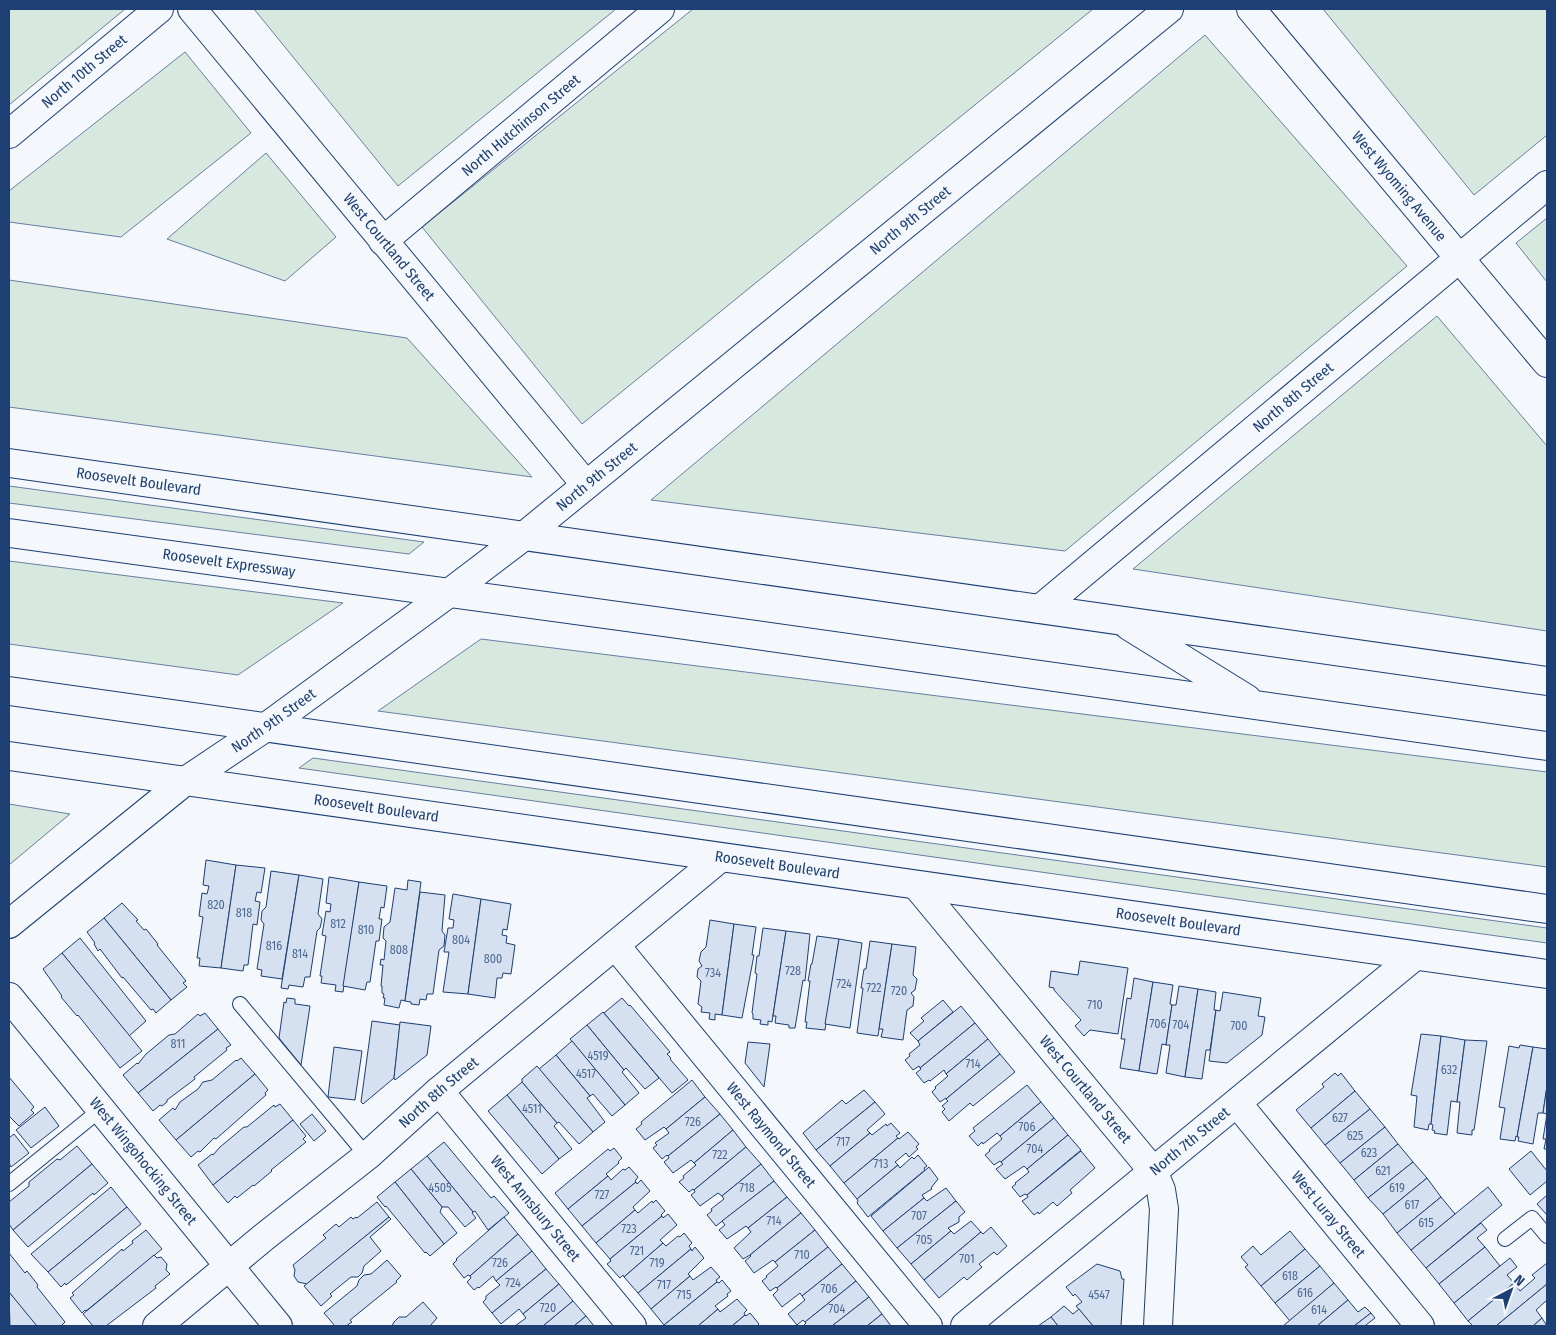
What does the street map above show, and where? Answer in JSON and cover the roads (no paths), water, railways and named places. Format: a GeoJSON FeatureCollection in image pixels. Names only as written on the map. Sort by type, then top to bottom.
{"type":"FeatureCollection","features":[{"type":"Feature","properties":{"kind":"main road","name":"North 10th Street"},"geometry":{"type":"LineString","coordinates":[[9,134],[159,9]]}},
{"type":"Feature","properties":{"kind":"main road","name":"West Courtland Street"},"geometry":{"type":"LineString","coordinates":[[192,9],[586,485]]}},
{"type":"Feature","properties":{"kind":"main road","name":"North Hutchinson Street"},"geometry":{"type":"LineString","coordinates":[[383,241],[660,9]]}},
{"type":"Feature","properties":{"kind":"main road","name":"North 9th Street"},"geometry":{"type":"LineString","coordinates":[[9,924],[184,782],[266,727],[524,536],[1169,9]]}},
{"type":"Feature","properties":{"kind":"main road","name":"West Wyoming Avenue"},"geometry":{"type":"LineString","coordinates":[[1251,9],[1547,363]]}},
{"type":"Feature","properties":{"kind":"main road","name":"North 8th Street"},"geometry":{"type":"LineString","coordinates":[[1040,609],[1547,185]]}},
{"type":"Feature","properties":{"kind":"main road","name":"Roosevelt Boulevard"},"geometry":{"type":"LineString","coordinates":[[9,463],[1547,681]]}},
{"type":"Feature","properties":{"kind":"main road","name":"Roosevelt Expressway"},"geometry":{"type":"LineString","coordinates":[[9,533],[449,593]]}},
{"type":"Feature","properties":{"kind":"main road"},"geometry":{"type":"LineString","coordinates":[[449,593],[1547,746]]}},
{"type":"Feature","properties":{"kind":"main road"},"geometry":{"type":"LineString","coordinates":[[1120,620],[1257,705]]}},
{"type":"Feature","properties":{"kind":"main road"},"geometry":{"type":"LineString","coordinates":[[9,691],[1547,909]]}},
{"type":"Feature","properties":{"kind":"main road","name":"Roosevelt Boulevard"},"geometry":{"type":"LineString","coordinates":[[9,756],[1547,974]]}},
{"type":"Feature","properties":{"kind":"main road","name":"North 8th Street"},"geometry":{"type":"LineString","coordinates":[[156,1326],[367,1156],[439,1091],[720,858]]}},
{"type":"Feature","properties":{"kind":"main road","name":"West Courtland Street"},"geometry":{"type":"LineString","coordinates":[[917,886],[1153,1172],[1161,1190],[1164,1209],[1158,1326]]}},
{"type":"Feature","properties":{"kind":"main road","name":"West Raymond Street"},"geometry":{"type":"LineString","coordinates":[[615,945],[928,1326]]}},
{"type":"Feature","properties":{"kind":"main road","name":"North 7th Street"},"geometry":{"type":"LineString","coordinates":[[965,1326],[1415,956]]}},
{"type":"Feature","properties":{"kind":"main road","name":"West Wingohocking Street"},"geometry":{"type":"LineString","coordinates":[[9,997],[278,1326]]}},
{"type":"Feature","properties":{"kind":"main road","name":"West Annsbury Street"},"geometry":{"type":"LineString","coordinates":[[439,1091],[632,1326]]}},
{"type":"Feature","properties":{"kind":"main road","name":"West Luray Street"},"geometry":{"type":"LineString","coordinates":[[1237,1102],[1420,1326]]}},
{"type":"Feature","properties":{"kind":"lane"},"geometry":{"type":"LineString","coordinates":[[240,1004],[367,1156]]}},
{"type":"Feature","properties":{"kind":"lane"},"geometry":{"type":"LineString","coordinates":[[9,1184],[100,1110]]}},
{"type":"Feature","properties":{"kind":"lane"},"geometry":{"type":"LineString","coordinates":[[1505,1239],[1532,1218],[1547,1236]]}}]}
